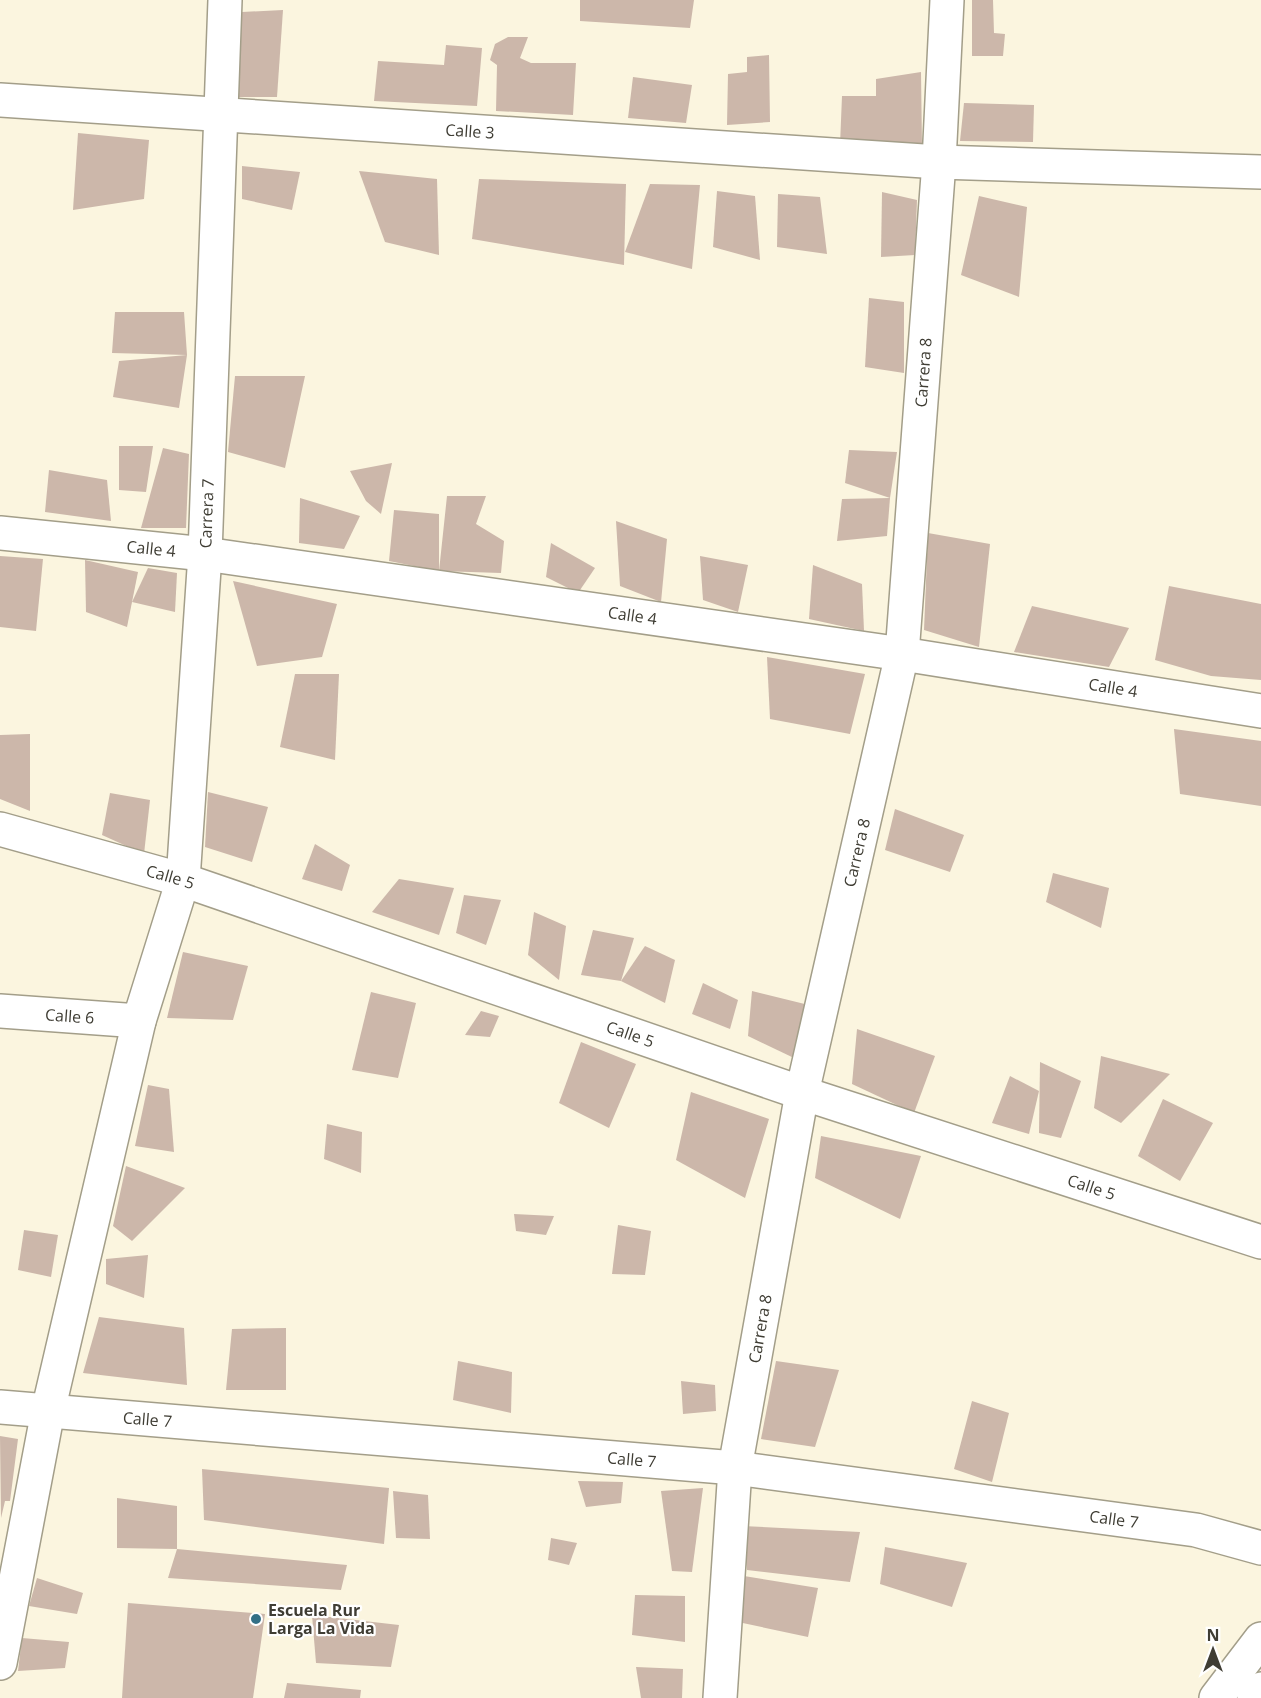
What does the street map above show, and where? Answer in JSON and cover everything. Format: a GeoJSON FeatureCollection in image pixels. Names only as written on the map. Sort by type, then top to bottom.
{"type":"FeatureCollection","features":[{"type":"Feature","properties":{"kind":"street","name":"Carrera 7"},"geometry":{"type":"LineString","coordinates":[[0,1663],[48,1411],[139,1021],[183,880],[205,554],[225,0]]}},
{"type":"Feature","properties":{"kind":"street","name":"Carrera 8"},"geometry":{"type":"LineString","coordinates":[[720,1698],[735,1468],[802,1094],[902,654],[939,162],[947,0]]}},
{"type":"Feature","properties":{"kind":"street","name":"Calle 3"},"geometry":{"type":"LineString","coordinates":[[0,100],[939,162],[1261,172]]}},
{"type":"Feature","properties":{"kind":"street","name":"Calle 4"},"geometry":{"type":"LineString","coordinates":[[0,533],[205,554],[902,654],[1261,711]]}},
{"type":"Feature","properties":{"kind":"street","name":"Calle 5"},"geometry":{"type":"LineString","coordinates":[[0,829],[183,880],[802,1094],[1261,1242]]}},
{"type":"Feature","properties":{"kind":"street","name":"Calle 6"},"geometry":{"type":"LineString","coordinates":[[0,1011],[139,1021]]}},
{"type":"Feature","properties":{"kind":"street","name":"Calle 7"},"geometry":{"type":"LineString","coordinates":[[0,1407],[735,1468],[1196,1530],[1261,1548]]}},
{"type":"Feature","properties":{"kind":"street"},"geometry":{"type":"LineString","coordinates":[[1215,1698],[1261,1639]]}},
{"type":"Feature","properties":{"kind":"street"},"geometry":{"type":"LineString","coordinates":[[1254,1698],[1261,1689]]}},
{"type":"Feature","properties":{"kind":"building"},"geometry":{"type":"Polygon","coordinates":[[[580,0],[694,0],[690,28],[580,21],[580,0]]]}},
{"type":"Feature","properties":{"kind":"building"},"geometry":{"type":"Polygon","coordinates":[[[972,0],[993,0],[994,33],[1005,34],[1003,56],[972,56],[972,0]]]}},
{"type":"Feature","properties":{"kind":"building"},"geometry":{"type":"Polygon","coordinates":[[[283,10],[277,97],[236,97],[242,12],[283,10]]]}},
{"type":"Feature","properties":{"kind":"building"},"geometry":{"type":"Polygon","coordinates":[[[508,37],[528,37],[520,58],[531,63],[576,63],[573,115],[496,111],[497,65],[490,60],[495,44],[508,37]]]}},
{"type":"Feature","properties":{"kind":"building"},"geometry":{"type":"Polygon","coordinates":[[[446,45],[482,48],[477,106],[374,101],[378,61],[444,65],[446,45]]]}},
{"type":"Feature","properties":{"kind":"building"},"geometry":{"type":"Polygon","coordinates":[[[769,55],[770,122],[727,125],[728,74],[747,72],[747,57],[769,55]]]}},
{"type":"Feature","properties":{"kind":"building"},"geometry":{"type":"Polygon","coordinates":[[[921,72],[922,147],[840,145],[842,96],[876,96],[876,79],[921,72]]]}},
{"type":"Feature","properties":{"kind":"building"},"geometry":{"type":"Polygon","coordinates":[[[633,77],[692,85],[686,123],[628,118],[633,77]]]}},
{"type":"Feature","properties":{"kind":"building"},"geometry":{"type":"Polygon","coordinates":[[[964,103],[1034,105],[1033,142],[960,141],[964,103]]]}},
{"type":"Feature","properties":{"kind":"building"},"geometry":{"type":"Polygon","coordinates":[[[78,133],[149,140],[144,199],[73,210],[78,133]]]}},
{"type":"Feature","properties":{"kind":"building"},"geometry":{"type":"Polygon","coordinates":[[[242,166],[300,172],[292,210],[242,199],[242,166]]]}},
{"type":"Feature","properties":{"kind":"building"},"geometry":{"type":"Polygon","coordinates":[[[359,171],[437,179],[439,255],[385,242],[359,171]]]}},
{"type":"Feature","properties":{"kind":"building"},"geometry":{"type":"Polygon","coordinates":[[[479,179],[626,184],[624,265],[472,239],[479,179]]]}},
{"type":"Feature","properties":{"kind":"building"},"geometry":{"type":"Polygon","coordinates":[[[650,184],[700,185],[692,269],[625,252],[650,184]]]}},
{"type":"Feature","properties":{"kind":"building"},"geometry":{"type":"Polygon","coordinates":[[[717,191],[755,196],[760,260],[713,247],[717,191]]]}},
{"type":"Feature","properties":{"kind":"building"},"geometry":{"type":"Polygon","coordinates":[[[882,192],[917,200],[915,255],[881,257],[882,192]]]}},
{"type":"Feature","properties":{"kind":"building"},"geometry":{"type":"Polygon","coordinates":[[[778,194],[820,197],[827,254],[777,247],[778,194]]]}},
{"type":"Feature","properties":{"kind":"building"},"geometry":{"type":"Polygon","coordinates":[[[979,196],[1027,207],[1019,297],[961,275],[979,196]]]}},
{"type":"Feature","properties":{"kind":"building"},"geometry":{"type":"Polygon","coordinates":[[[869,298],[904,302],[904,373],[865,367],[869,298]]]}},
{"type":"Feature","properties":{"kind":"building"},"geometry":{"type":"Polygon","coordinates":[[[115,312],[184,312],[187,355],[112,353],[115,312]]]}},
{"type":"Feature","properties":{"kind":"building"},"geometry":{"type":"Polygon","coordinates":[[[187,355],[179,408],[113,397],[119,361],[187,355]]]}},
{"type":"Feature","properties":{"kind":"building"},"geometry":{"type":"Polygon","coordinates":[[[235,376],[305,376],[285,468],[228,452],[235,376]]]}},
{"type":"Feature","properties":{"kind":"building"},"geometry":{"type":"Polygon","coordinates":[[[119,446],[153,446],[146,492],[119,490],[119,446]]]}},
{"type":"Feature","properties":{"kind":"building"},"geometry":{"type":"Polygon","coordinates":[[[163,448],[189,454],[186,528],[141,528],[163,448]]]}},
{"type":"Feature","properties":{"kind":"building"},"geometry":{"type":"Polygon","coordinates":[[[849,450],[897,452],[890,498],[845,483],[849,450]]]}},
{"type":"Feature","properties":{"kind":"building"},"geometry":{"type":"Polygon","coordinates":[[[392,463],[381,514],[366,501],[350,471],[392,463]]]}},
{"type":"Feature","properties":{"kind":"building"},"geometry":{"type":"Polygon","coordinates":[[[49,470],[107,480],[111,521],[45,512],[49,470]]]}},
{"type":"Feature","properties":{"kind":"building"},"geometry":{"type":"Polygon","coordinates":[[[447,496],[486,496],[476,524],[504,541],[501,573],[439,571],[447,496]]]}},
{"type":"Feature","properties":{"kind":"building"},"geometry":{"type":"Polygon","coordinates":[[[300,498],[360,516],[344,549],[299,543],[300,498]]]}},
{"type":"Feature","properties":{"kind":"building"},"geometry":{"type":"Polygon","coordinates":[[[890,498],[887,536],[837,541],[842,499],[890,498]]]}},
{"type":"Feature","properties":{"kind":"building"},"geometry":{"type":"Polygon","coordinates":[[[394,510],[439,514],[439,571],[389,561],[394,510]]]}},
{"type":"Feature","properties":{"kind":"building"},"geometry":{"type":"Polygon","coordinates":[[[616,521],[667,539],[661,602],[620,586],[616,521]]]}},
{"type":"Feature","properties":{"kind":"building"},"geometry":{"type":"Polygon","coordinates":[[[928,533],[990,544],[979,647],[924,630],[928,533]]]}},
{"type":"Feature","properties":{"kind":"building"},"geometry":{"type":"Polygon","coordinates":[[[551,543],[595,568],[578,593],[546,577],[551,543]]]}},
{"type":"Feature","properties":{"kind":"building"},"geometry":{"type":"Polygon","coordinates":[[[0,556],[43,559],[36,631],[0,627],[0,556]]]}},
{"type":"Feature","properties":{"kind":"building"},"geometry":{"type":"Polygon","coordinates":[[[700,556],[748,565],[738,612],[703,600],[700,556]]]}},
{"type":"Feature","properties":{"kind":"building"},"geometry":{"type":"Polygon","coordinates":[[[85,560],[138,572],[127,627],[86,612],[85,560]]]}},
{"type":"Feature","properties":{"kind":"building"},"geometry":{"type":"Polygon","coordinates":[[[813,565],[862,584],[864,631],[809,619],[813,565]]]}},
{"type":"Feature","properties":{"kind":"building"},"geometry":{"type":"Polygon","coordinates":[[[148,568],[177,573],[175,612],[132,602],[148,568]]]}},
{"type":"Feature","properties":{"kind":"building"},"geometry":{"type":"Polygon","coordinates":[[[233,581],[337,604],[322,657],[257,666],[233,581]]]}},
{"type":"Feature","properties":{"kind":"building"},"geometry":{"type":"Polygon","coordinates":[[[1169,586],[1261,604],[1261,680],[1211,676],[1155,660],[1169,586]]]}},
{"type":"Feature","properties":{"kind":"building"},"geometry":{"type":"Polygon","coordinates":[[[1032,606],[1129,628],[1109,667],[1014,652],[1032,606]]]}},
{"type":"Feature","properties":{"kind":"building"},"geometry":{"type":"Polygon","coordinates":[[[767,657],[865,674],[850,734],[770,719],[767,657]]]}},
{"type":"Feature","properties":{"kind":"building"},"geometry":{"type":"Polygon","coordinates":[[[295,674],[339,674],[335,760],[280,747],[295,674]]]}},
{"type":"Feature","properties":{"kind":"building"},"geometry":{"type":"Polygon","coordinates":[[[1174,729],[1261,741],[1261,806],[1180,794],[1174,729]]]}},
{"type":"Feature","properties":{"kind":"building"},"geometry":{"type":"Polygon","coordinates":[[[30,734],[30,811],[0,799],[0,735],[30,734]]]}},
{"type":"Feature","properties":{"kind":"building"},"geometry":{"type":"Polygon","coordinates":[[[208,792],[268,807],[252,862],[205,847],[208,792]]]}},
{"type":"Feature","properties":{"kind":"building"},"geometry":{"type":"Polygon","coordinates":[[[110,793],[150,800],[144,854],[102,835],[110,793]]]}},
{"type":"Feature","properties":{"kind":"building"},"geometry":{"type":"Polygon","coordinates":[[[895,809],[964,835],[950,872],[885,850],[895,809]]]}},
{"type":"Feature","properties":{"kind":"building"},"geometry":{"type":"Polygon","coordinates":[[[315,844],[350,865],[342,891],[302,879],[315,844]]]}},
{"type":"Feature","properties":{"kind":"building"},"geometry":{"type":"Polygon","coordinates":[[[1053,873],[1109,888],[1101,928],[1046,902],[1053,873]]]}},
{"type":"Feature","properties":{"kind":"building"},"geometry":{"type":"Polygon","coordinates":[[[399,879],[454,888],[439,935],[372,912],[399,879]]]}},
{"type":"Feature","properties":{"kind":"building"},"geometry":{"type":"Polygon","coordinates":[[[464,895],[501,900],[486,945],[456,933],[464,895]]]}},
{"type":"Feature","properties":{"kind":"building"},"geometry":{"type":"Polygon","coordinates":[[[534,912],[566,926],[559,980],[528,955],[534,912]]]}},
{"type":"Feature","properties":{"kind":"building"},"geometry":{"type":"Polygon","coordinates":[[[593,930],[634,938],[621,981],[581,975],[593,930]]]}},
{"type":"Feature","properties":{"kind":"building"},"geometry":{"type":"Polygon","coordinates":[[[645,946],[675,960],[665,1003],[621,981],[645,946]]]}},
{"type":"Feature","properties":{"kind":"building"},"geometry":{"type":"Polygon","coordinates":[[[183,952],[248,966],[233,1020],[167,1018],[183,952]]]}},
{"type":"Feature","properties":{"kind":"building"},"geometry":{"type":"Polygon","coordinates":[[[703,983],[738,1000],[730,1029],[692,1014],[703,983]]]}},
{"type":"Feature","properties":{"kind":"building"},"geometry":{"type":"Polygon","coordinates":[[[752,991],[821,1008],[794,1058],[748,1036],[752,991]]]}},
{"type":"Feature","properties":{"kind":"building"},"geometry":{"type":"Polygon","coordinates":[[[371,992],[416,1003],[398,1078],[352,1070],[371,992]]]}},
{"type":"Feature","properties":{"kind":"building"},"geometry":{"type":"Polygon","coordinates":[[[481,1011],[499,1016],[490,1037],[465,1035],[481,1011]]]}},
{"type":"Feature","properties":{"kind":"building"},"geometry":{"type":"Polygon","coordinates":[[[857,1029],[935,1056],[914,1113],[852,1084],[857,1029]]]}},
{"type":"Feature","properties":{"kind":"building"},"geometry":{"type":"Polygon","coordinates":[[[581,1042],[636,1064],[609,1128],[559,1103],[581,1042]]]}},
{"type":"Feature","properties":{"kind":"building"},"geometry":{"type":"Polygon","coordinates":[[[1101,1056],[1170,1074],[1121,1123],[1094,1108],[1101,1056]]]}},
{"type":"Feature","properties":{"kind":"building"},"geometry":{"type":"Polygon","coordinates":[[[1040,1062],[1081,1081],[1061,1138],[1039,1133],[1040,1062]]]}},
{"type":"Feature","properties":{"kind":"building"},"geometry":{"type":"Polygon","coordinates":[[[1010,1076],[1039,1091],[1029,1134],[992,1123],[1010,1076]]]}},
{"type":"Feature","properties":{"kind":"building"},"geometry":{"type":"Polygon","coordinates":[[[148,1085],[169,1089],[174,1152],[135,1146],[148,1085]]]}},
{"type":"Feature","properties":{"kind":"building"},"geometry":{"type":"Polygon","coordinates":[[[691,1092],[769,1119],[745,1198],[676,1160],[691,1092]]]}},
{"type":"Feature","properties":{"kind":"building"},"geometry":{"type":"Polygon","coordinates":[[[1163,1099],[1213,1123],[1180,1181],[1138,1156],[1163,1099]]]}},
{"type":"Feature","properties":{"kind":"building"},"geometry":{"type":"Polygon","coordinates":[[[327,1124],[362,1132],[361,1173],[324,1159],[327,1124]]]}},
{"type":"Feature","properties":{"kind":"building"},"geometry":{"type":"Polygon","coordinates":[[[821,1136],[921,1156],[900,1219],[815,1178],[821,1136]]]}},
{"type":"Feature","properties":{"kind":"building"},"geometry":{"type":"Polygon","coordinates":[[[126,1166],[185,1188],[132,1241],[113,1226],[126,1166]]]}},
{"type":"Feature","properties":{"kind":"building"},"geometry":{"type":"Polygon","coordinates":[[[514,1214],[554,1216],[546,1235],[516,1231],[514,1214]]]}},
{"type":"Feature","properties":{"kind":"building"},"geometry":{"type":"Polygon","coordinates":[[[618,1225],[651,1231],[645,1275],[612,1274],[618,1225]]]}},
{"type":"Feature","properties":{"kind":"building"},"geometry":{"type":"Polygon","coordinates":[[[24,1230],[58,1235],[51,1277],[18,1270],[24,1230]]]}},
{"type":"Feature","properties":{"kind":"building"},"geometry":{"type":"Polygon","coordinates":[[[148,1255],[144,1298],[106,1284],[106,1259],[148,1255]]]}},
{"type":"Feature","properties":{"kind":"building"},"geometry":{"type":"Polygon","coordinates":[[[99,1317],[184,1328],[187,1385],[83,1373],[99,1317]]]}},
{"type":"Feature","properties":{"kind":"building"},"geometry":{"type":"Polygon","coordinates":[[[286,1328],[286,1390],[226,1390],[232,1329],[286,1328]]]}},
{"type":"Feature","properties":{"kind":"building"},"geometry":{"type":"Polygon","coordinates":[[[458,1361],[512,1372],[511,1413],[453,1400],[458,1361]]]}},
{"type":"Feature","properties":{"kind":"building"},"geometry":{"type":"Polygon","coordinates":[[[776,1361],[839,1370],[815,1447],[761,1439],[776,1361]]]}},
{"type":"Feature","properties":{"kind":"building"},"geometry":{"type":"Polygon","coordinates":[[[681,1381],[715,1385],[716,1411],[683,1414],[681,1381]]]}},
{"type":"Feature","properties":{"kind":"building"},"geometry":{"type":"Polygon","coordinates":[[[972,1401],[1009,1413],[992,1482],[954,1469],[972,1401]]]}},
{"type":"Feature","properties":{"kind":"building"},"geometry":{"type":"Polygon","coordinates":[[[0,1436],[18,1439],[10,1501],[5,1501],[1,1518],[0,1436]]]}},
{"type":"Feature","properties":{"kind":"building"},"geometry":{"type":"Polygon","coordinates":[[[202,1469],[389,1488],[384,1544],[204,1520],[202,1469]]]}},
{"type":"Feature","properties":{"kind":"building"},"geometry":{"type":"Polygon","coordinates":[[[578,1481],[623,1482],[621,1503],[586,1507],[578,1481]]]}},
{"type":"Feature","properties":{"kind":"building"},"geometry":{"type":"Polygon","coordinates":[[[703,1488],[692,1572],[672,1571],[661,1491],[703,1488]]]}},
{"type":"Feature","properties":{"kind":"building"},"geometry":{"type":"Polygon","coordinates":[[[393,1491],[428,1495],[430,1539],[396,1538],[393,1491]]]}},
{"type":"Feature","properties":{"kind":"building"},"geometry":{"type":"Polygon","coordinates":[[[117,1498],[177,1506],[177,1549],[117,1548],[117,1498]]]}},
{"type":"Feature","properties":{"kind":"building"},"geometry":{"type":"Polygon","coordinates":[[[742,1526],[860,1532],[850,1582],[747,1570],[742,1526]]]}},
{"type":"Feature","properties":{"kind":"building"},"geometry":{"type":"Polygon","coordinates":[[[551,1538],[577,1543],[569,1565],[548,1560],[551,1538]]]}},
{"type":"Feature","properties":{"kind":"building"},"geometry":{"type":"Polygon","coordinates":[[[885,1547],[967,1563],[952,1607],[880,1584],[885,1547]]]}},
{"type":"Feature","properties":{"kind":"building"},"geometry":{"type":"Polygon","coordinates":[[[177,1549],[347,1565],[341,1590],[168,1578],[177,1549]]]}},
{"type":"Feature","properties":{"kind":"building"},"geometry":{"type":"Polygon","coordinates":[[[744,1576],[818,1588],[808,1637],[738,1622],[744,1576]]]}},
{"type":"Feature","properties":{"kind":"building"},"geometry":{"type":"Polygon","coordinates":[[[37,1578],[83,1593],[77,1614],[29,1606],[37,1578]]]}},
{"type":"Feature","properties":{"kind":"building"},"geometry":{"type":"Polygon","coordinates":[[[635,1595],[685,1596],[685,1642],[632,1635],[635,1595]]]}},
{"type":"Feature","properties":{"kind":"building"},"geometry":{"type":"Polygon","coordinates":[[[128,1603],[265,1614],[253,1698],[122,1698],[128,1603]]]}},
{"type":"Feature","properties":{"kind":"building"},"geometry":{"type":"Polygon","coordinates":[[[312,1615],[399,1625],[391,1667],[316,1663],[312,1615]]]}},
{"type":"Feature","properties":{"kind":"building"},"geometry":{"type":"Polygon","coordinates":[[[22,1638],[69,1642],[65,1668],[18,1671],[22,1638]]]}},
{"type":"Feature","properties":{"kind":"building"},"geometry":{"type":"Polygon","coordinates":[[[636,1667],[683,1669],[682,1698],[641,1698],[636,1667]]]}},
{"type":"Feature","properties":{"kind":"building"},"geometry":{"type":"Polygon","coordinates":[[[287,1683],[361,1690],[360,1698],[284,1698],[287,1683]]]}},
{"type":"Feature","properties":{"kind":"place","name":"Escuela Rur Larga La Vida"},"geometry":{"type":"Point","coordinates":[256,1619]}}]}
